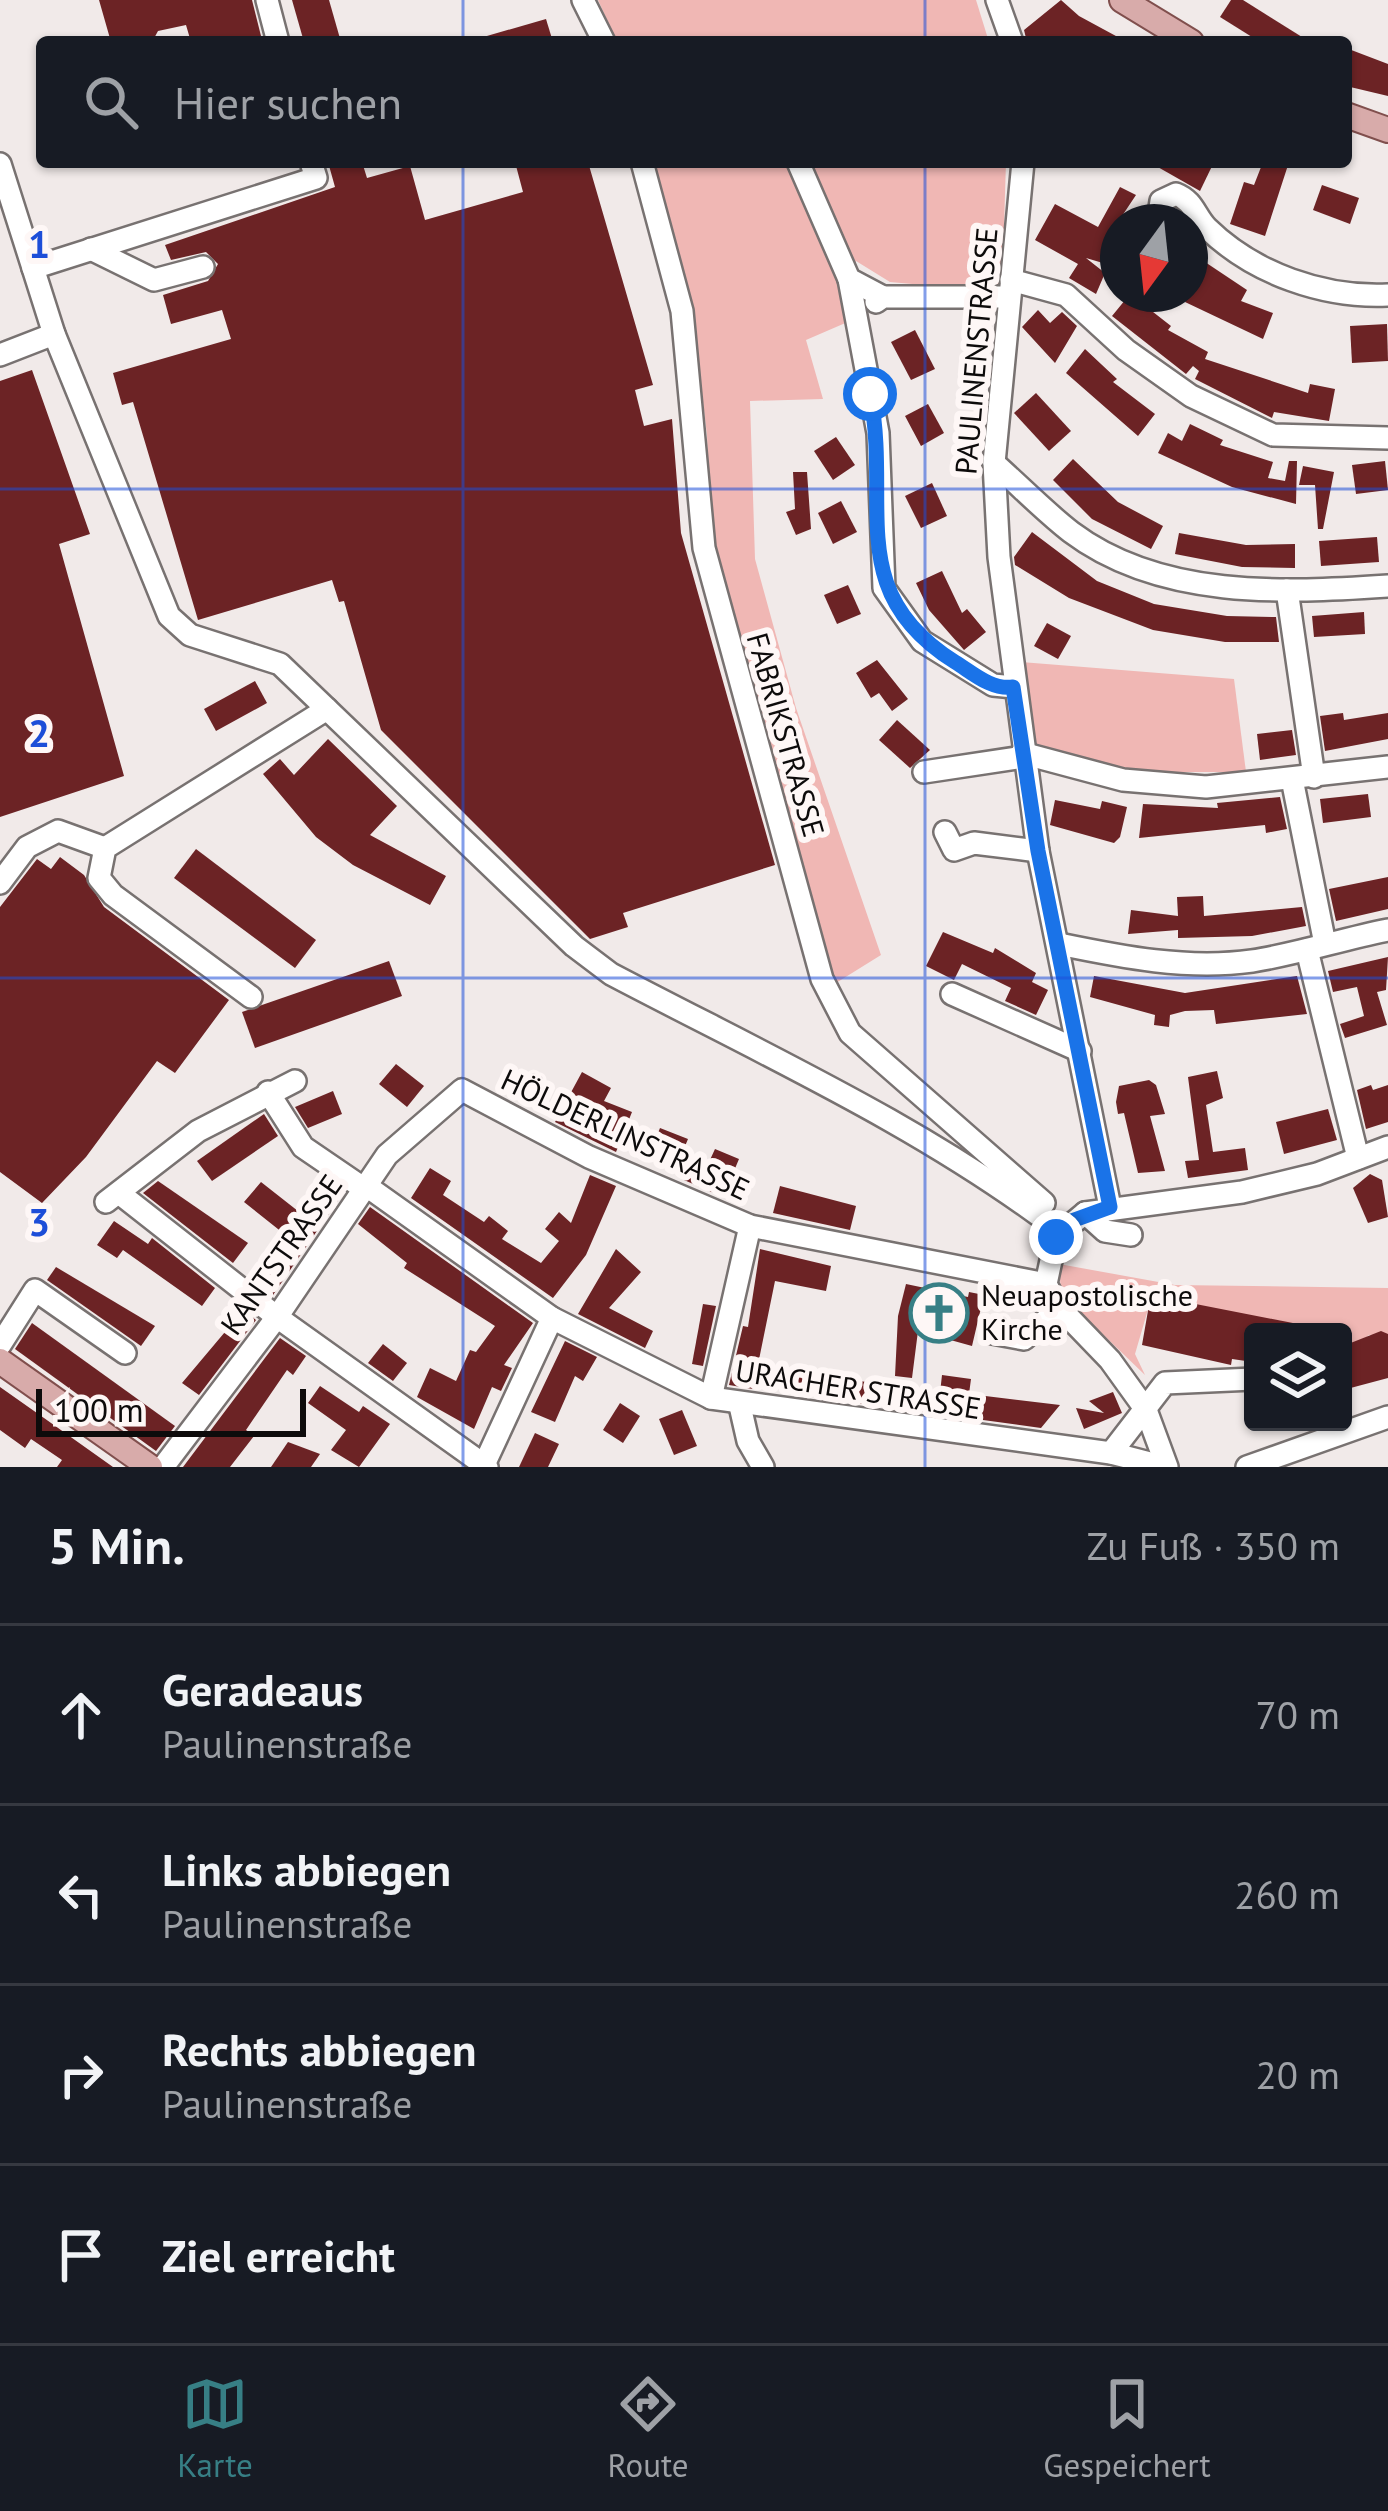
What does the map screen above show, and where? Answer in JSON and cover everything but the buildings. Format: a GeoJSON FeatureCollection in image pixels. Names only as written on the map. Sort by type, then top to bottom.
{"type":"FeatureCollection","features":[{"type":"Feature","properties":{"kind":"main road"},"geometry":{"type":"LineString","coordinates":[[1122,0],[1181,36]]}},
{"type":"Feature","properties":{"kind":"main road"},"geometry":{"type":"LineString","coordinates":[[1352,117],[1388,130]]}},
{"type":"Feature","properties":{"kind":"main road"},"geometry":{"type":"LineString","coordinates":[[0,1361],[150,1467]]}},
{"type":"Feature","properties":{"kind":"street"},"geometry":{"type":"LineString","coordinates":[[267,0],[276,36]]}},
{"type":"Feature","properties":{"kind":"street"},"geometry":{"type":"LineString","coordinates":[[583,0],[601,36]]}},
{"type":"Feature","properties":{"kind":"street"},"geometry":{"type":"LineString","coordinates":[[998,0],[1010,36]]}},
{"type":"Feature","properties":{"kind":"street"},"geometry":{"type":"LineString","coordinates":[[0,164],[54,334],[169,616],[190,635],[280,664],[574,946],[611,974],[859,1104],[1016,1197],[1071,1223],[1131,1235]]}},
{"type":"Feature","properties":{"kind":"street"},"geometry":{"type":"LineString","coordinates":[[33,268],[316,178],[313,168]]}},
{"type":"Feature","properties":{"kind":"street","name":"FABRIKSTRASSE"},"geometry":{"type":"LineString","coordinates":[[644,168],[682,311],[704,548],[822,979],[850,1033],[1071,1223]]}},
{"type":"Feature","properties":{"kind":"street"},"geometry":{"type":"LineString","coordinates":[[801,168],[849,279],[878,433],[884,588],[922,641],[992,686],[1013,687]]}},
{"type":"Feature","properties":{"kind":"street","name":"PAULINENSTRASSE"},"geometry":{"type":"LineString","coordinates":[[1021,168],[994,463],[1013,687],[1038,851],[1110,1207]]}},
{"type":"Feature","properties":{"kind":"street"},"geometry":{"type":"LineString","coordinates":[[1161,204],[1176,194],[1188,204]]}},
{"type":"Feature","properties":{"kind":"street"},"geometry":{"type":"LineString","coordinates":[[1208,233],[1308,289],[1388,295]]}},
{"type":"Feature","properties":{"kind":"street"},"geometry":{"type":"LineString","coordinates":[[91,249],[154,280],[203,267]]}},
{"type":"Feature","properties":{"kind":"street"},"geometry":{"type":"LineString","coordinates":[[849,279],[883,297],[1010,289],[1066,295],[1126,350],[1190,396],[1274,435],[1388,438]]}},
{"type":"Feature","properties":{"kind":"street"},"geometry":{"type":"LineString","coordinates":[[856,317],[883,297]]}},
{"type":"Feature","properties":{"kind":"street"},"geometry":{"type":"LineString","coordinates":[[0,355],[54,334]]}},
{"type":"Feature","properties":{"kind":"street"},"geometry":{"type":"LineString","coordinates":[[994,463],[1074,534],[1136,566],[1211,587],[1388,586]]}},
{"type":"Feature","properties":{"kind":"street"},"geometry":{"type":"LineString","coordinates":[[1287,590],[1316,947],[1358,1158]]}},
{"type":"Feature","properties":{"kind":"street"},"geometry":{"type":"LineString","coordinates":[[251,997],[113,895],[99,878],[105,848],[327,709]]}},
{"type":"Feature","properties":{"kind":"street"},"geometry":{"type":"LineString","coordinates":[[925,772],[1022,755],[1123,780],[1206,787],[1388,767]]}},
{"type":"Feature","properties":{"kind":"street"},"geometry":{"type":"LineString","coordinates":[[0,883],[27,847],[58,831],[105,848]]}},
{"type":"Feature","properties":{"kind":"street"},"geometry":{"type":"LineString","coordinates":[[945,832],[955,850],[974,843],[1038,851]]}},
{"type":"Feature","properties":{"kind":"street"},"geometry":{"type":"LineString","coordinates":[[1059,944],[1138,960],[1202,964],[1316,947],[1388,930]]}},
{"type":"Feature","properties":{"kind":"street"},"geometry":{"type":"LineString","coordinates":[[952,994],[1080,1051]]}},
{"type":"Feature","properties":{"kind":"street"},"geometry":{"type":"LineString","coordinates":[[295,1081],[198,1131],[112,1197],[484,1466],[552,1318]]}},
{"type":"Feature","properties":{"kind":"street","name":"HÖLDERLINSTRASSE"},"geometry":{"type":"LineString","coordinates":[[462,1090],[589,1157],[749,1226],[1046,1284]]}},
{"type":"Feature","properties":{"kind":"street","name":"KANTSTRASSE"},"geometry":{"type":"LineString","coordinates":[[163,1467],[277,1317],[387,1155],[462,1090]]}},
{"type":"Feature","properties":{"kind":"street","name":"URACHER STRASSE"},"geometry":{"type":"LineString","coordinates":[[268,1092],[304,1147],[552,1318],[711,1398],[740,1406],[1164,1460]]}},
{"type":"Feature","properties":{"kind":"street"},"geometry":{"type":"LineString","coordinates":[[1164,1460],[1146,1410],[1110,1360],[1060,1308],[1046,1284],[1071,1223],[1110,1207],[1242,1192],[1388,1147]]}},
{"type":"Feature","properties":{"kind":"street"},"geometry":{"type":"LineString","coordinates":[[711,1398],[749,1226]]}},
{"type":"Feature","properties":{"kind":"street"},"geometry":{"type":"LineString","coordinates":[[0,1345],[35,1290],[124,1353]]}},
{"type":"Feature","properties":{"kind":"street"},"geometry":{"type":"LineString","coordinates":[[992,1333],[1024,1339],[1060,1308]]}},
{"type":"Feature","properties":{"kind":"street"},"geometry":{"type":"LineString","coordinates":[[1111,1453],[1165,1383],[1244,1379]]}},
{"type":"Feature","properties":{"kind":"street"},"geometry":{"type":"LineString","coordinates":[[740,1406],[748,1441],[763,1467]]}},
{"type":"Feature","properties":{"kind":"street"},"geometry":{"type":"LineString","coordinates":[[1246,1467],[1388,1417]]}},
{"type":"Feature","properties":{"kind":"shaded area"},"geometry":{"type":"Polygon","coordinates":[[[598,0],[976,0],[987,36],[614,36],[598,0]]]}},
{"type":"Feature","properties":{"kind":"shaded area"},"geometry":{"type":"Polygon","coordinates":[[[652,168],[1006,168],[1002,292],[890,282],[856,261],[850,321],[806,340],[823,399],[750,401],[755,559],[796,708],[881,955],[836,983],[711,551],[707,435],[692,310],[652,168]]]}},
{"type":"Feature","properties":{"kind":"shaded area"},"geometry":{"type":"Polygon","coordinates":[[[1021,662],[1234,679],[1246,772],[1132,772],[1038,746],[1030,737],[1021,662]]]}},
{"type":"Feature","properties":{"kind":"shaded area"},"geometry":{"type":"Polygon","coordinates":[[[1059,1264],[1175,1285],[1388,1288],[1388,1334],[1369,1335],[1352,1348],[1352,1323],[1280,1323],[1160,1302],[1159,1307],[1149,1306],[1135,1354],[1145,1375],[1061,1294],[1059,1264]]]}},
{"type":"Feature","properties":{"kind":"place","name":"Neuapostolische Kirche"},"geometry":{"type":"Point","coordinates":[939,1313]}},
{"type":"Feature","properties":{"kind":"route"},"geometry":{"type":"LineString","coordinates":[[870,394],[878,433],[879,561],[884,588],[900,617],[922,641],[992,686],[1013,687],[1038,851],[1110,1207],[1066,1223],[1056,1237]]}}]}
